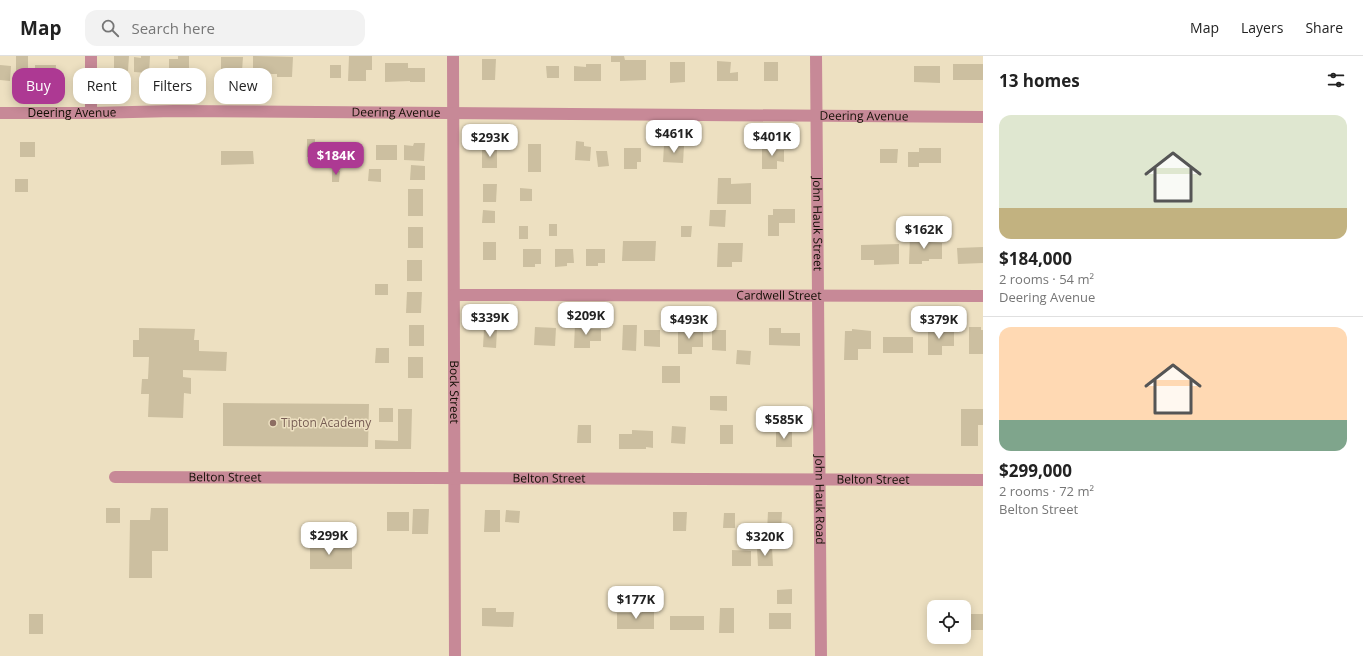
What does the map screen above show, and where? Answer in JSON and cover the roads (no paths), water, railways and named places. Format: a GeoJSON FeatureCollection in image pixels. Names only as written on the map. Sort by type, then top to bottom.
{"type":"FeatureCollection","features":[{"type":"Feature","properties":{"kind":"street"},"geometry":{"type":"LineString","coordinates":[[91,56],[91,113]]}},
{"type":"Feature","properties":{"kind":"street","name":"Bock Street"},"geometry":{"type":"LineString","coordinates":[[453,56],[455,656]]}},
{"type":"Feature","properties":{"kind":"street","name":"John Hauk Street"},"geometry":{"type":"LineString","coordinates":[[816,56],[817,296]]}},
{"type":"Feature","properties":{"kind":"street","name":"Deering Avenue"},"geometry":{"type":"LineString","coordinates":[[0,113],[174,111],[983,117]]}},
{"type":"Feature","properties":{"kind":"street","name":"Cardwell Street"},"geometry":{"type":"LineString","coordinates":[[454,295],[983,296]]}},
{"type":"Feature","properties":{"kind":"street","name":"John Hauk Road"},"geometry":{"type":"LineString","coordinates":[[817,296],[821,656]]}},
{"type":"Feature","properties":{"kind":"street","name":"Belton Street"},"geometry":{"type":"LineString","coordinates":[[115,477],[983,480]]}},
{"type":"Feature","properties":{"kind":"place","name":"Tipton Academy"},"geometry":{"type":"Point","coordinates":[273,423]}}]}
